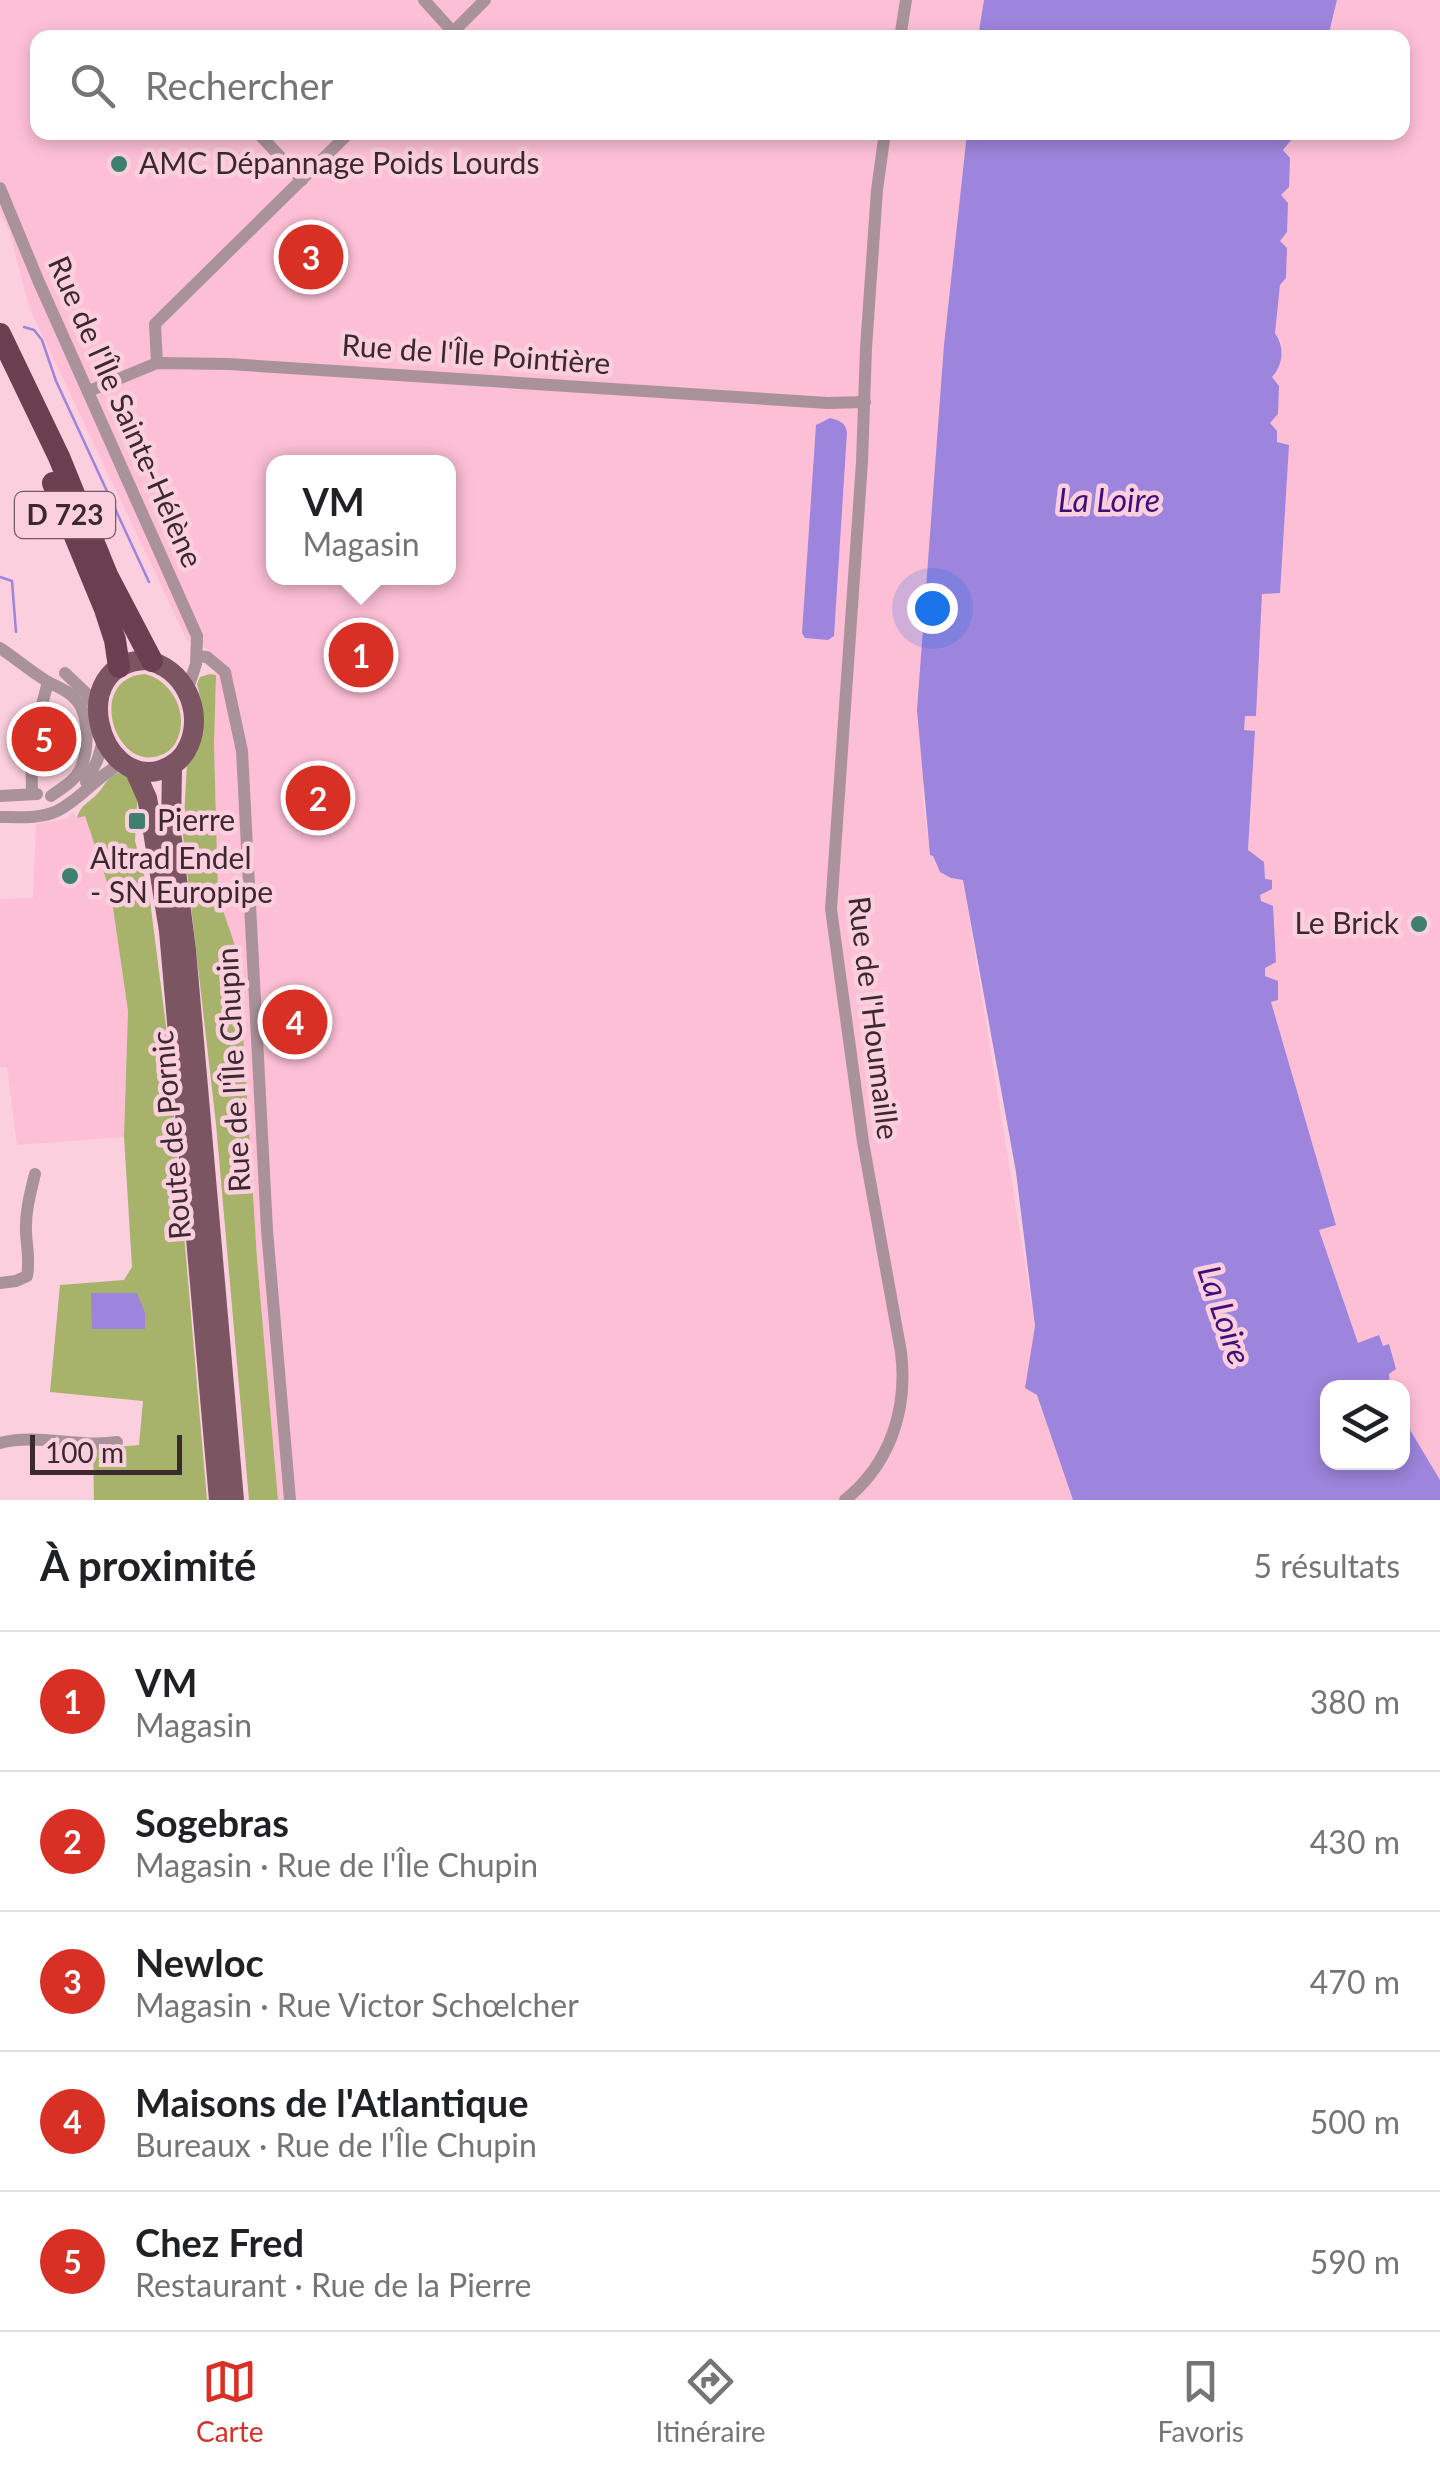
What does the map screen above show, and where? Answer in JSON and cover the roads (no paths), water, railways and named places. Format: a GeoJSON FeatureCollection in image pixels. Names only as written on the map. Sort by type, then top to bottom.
{"type":"FeatureCollection","features":[{"type":"Feature","properties":{"kind":"highway","name":"D 723"},"geometry":{"type":"LineString","coordinates":[[0,334],[52,442],[107,575],[158,664]]}},
{"type":"Feature","properties":{"kind":"highway","name":"D 723"},"geometry":{"type":"LineString","coordinates":[[0,366],[105,609],[115,640],[112,674]]}},
{"type":"Feature","properties":{"kind":"main road"},"geometry":{"type":"LineString","coordinates":[[131,662],[158,664],[174,674],[187,690],[193,732],[186,752],[172,765],[157,771],[133,772],[104,738],[98,711],[100,695],[112,674],[131,662]]}},
{"type":"Feature","properties":{"kind":"main road","name":"Route de Pornic"},"geometry":{"type":"LineString","coordinates":[[172,765],[171,832],[186,950],[234,1500]]}},
{"type":"Feature","properties":{"kind":"main road","name":"Route de Pornic"},"geometry":{"type":"LineString","coordinates":[[133,772],[151,819],[169,930],[219,1500]]}},
{"type":"Feature","properties":{"kind":"street"},"geometry":{"type":"LineString","coordinates":[[424,0],[446,30]]}},
{"type":"Feature","properties":{"kind":"street"},"geometry":{"type":"LineString","coordinates":[[455,30],[485,0]]}},
{"type":"Feature","properties":{"kind":"street"},"geometry":{"type":"LineString","coordinates":[[901,30],[906,0]]}},
{"type":"Feature","properties":{"kind":"street"},"geometry":{"type":"LineString","coordinates":[[265,140],[302,180]]}},
{"type":"Feature","properties":{"kind":"street"},"geometry":{"type":"LineString","coordinates":[[157,362],[155,324],[342,140]]}},
{"type":"Feature","properties":{"kind":"street","name":"Rue de l'Houmaille"},"geometry":{"type":"LineString","coordinates":[[845,1500],[864,1482],[889,1445],[900,1414],[904,1376],[863,1142],[831,908],[876,190],[884,140]]}},
{"type":"Feature","properties":{"kind":"street","name":"Rue de l'Île Sainte-Hélène"},"geometry":{"type":"LineString","coordinates":[[0,188],[197,636],[197,656]]}},
{"type":"Feature","properties":{"kind":"street","name":"Rue de l'Île Pointière"},"geometry":{"type":"LineString","coordinates":[[89,391],[157,362],[828,403],[865,402]]}},
{"type":"Feature","properties":{"kind":"street"},"geometry":{"type":"LineString","coordinates":[[0,648],[79,702],[84,717],[85,750],[82,766],[69,784],[51,796],[0,796]]}},
{"type":"Feature","properties":{"kind":"street"},"geometry":{"type":"LineString","coordinates":[[158,664],[177,665],[197,656]]}},
{"type":"Feature","properties":{"kind":"street"},"geometry":{"type":"LineString","coordinates":[[187,690],[197,656]]}},
{"type":"Feature","properties":{"kind":"street","name":"Rue de l'Île Chupin"},"geometry":{"type":"LineString","coordinates":[[197,656],[206,657],[225,672],[242,751],[267,1230],[290,1500]]}},
{"type":"Feature","properties":{"kind":"street"},"geometry":{"type":"LineString","coordinates":[[98,711],[70,676],[90,682],[112,674]]}},
{"type":"Feature","properties":{"kind":"street"},"geometry":{"type":"LineString","coordinates":[[32,793],[31,746],[48,682]]}},
{"type":"Feature","properties":{"kind":"street"},"geometry":{"type":"LineString","coordinates":[[80,793],[104,738]]}},
{"type":"Feature","properties":{"kind":"street"},"geometry":{"type":"LineString","coordinates":[[0,817],[57,811],[107,770],[133,772]]}},
{"type":"Feature","properties":{"kind":"street"},"geometry":{"type":"LineString","coordinates":[[51,796],[57,811]]}},
{"type":"Feature","properties":{"kind":"street"},"geometry":{"type":"LineString","coordinates":[[0,1283],[26,1276],[28,1203],[34,1174]]}},
{"type":"Feature","properties":{"kind":"street"},"geometry":{"type":"LineString","coordinates":[[0,1442],[118,1442]]}},
{"type":"Feature","properties":{"kind":"water"},"geometry":{"type":"Polygon","coordinates":[[[984,0],[1337,0],[1330,30],[979,30],[984,0]]]}},
{"type":"Feature","properties":{"kind":"water","name":"La Loire"},"geometry":{"type":"Polygon","coordinates":[[[966,140],[1291,140],[1283,150],[1290,158],[1289,187],[1281,195],[1288,203],[1287,232],[1280,241],[1287,248],[1286,278],[1280,285],[1275,333],[1281,356],[1272,377],[1279,386],[1278,414],[1270,423],[1277,431],[1277,442],[1289,445],[1280,593],[1262,594],[1256,716],[1245,716],[1244,730],[1255,731],[1248,850],[1264,862],[1265,879],[1272,880],[1272,889],[1260,895],[1261,901],[1273,906],[1276,962],[1265,968],[1265,976],[1278,981],[1278,1000],[1271,1002],[1336,1225],[1319,1230],[1358,1343],[1379,1335],[1383,1346],[1389,1344],[1396,1369],[1389,1374],[1389,1380],[1320,1380],[1320,1470],[1410,1470],[1410,1430],[1440,1480],[1440,1500],[1073,1500],[1037,1395],[1025,1388],[1035,1326],[1016,1172],[963,880],[940,872],[930,855],[917,710],[944,345],[966,140]]]}},
{"type":"Feature","properties":{"kind":"water"},"geometry":{"type":"Polygon","coordinates":[[[830,418],[842,422],[847,432],[834,636],[828,640],[805,638],[802,633],[816,425],[830,418]]]}},
{"type":"Feature","properties":{"kind":"water"},"geometry":{"type":"Polygon","coordinates":[[[91,1293],[137,1293],[145,1313],[145,1329],[92,1329],[91,1293]]]}},
{"type":"Feature","properties":{"kind":"waterway"},"geometry":{"type":"LineString","coordinates":[[24,327],[34,330],[42,340],[56,381],[149,582]]}},
{"type":"Feature","properties":{"kind":"waterway"},"geometry":{"type":"LineString","coordinates":[[0,577],[12,581],[16,632]]}},
{"type":"Feature","properties":{"kind":"place","name":"AMC Dépannage Poids Lourds"},"geometry":{"type":"Point","coordinates":[119,164]}},
{"type":"Feature","properties":{"kind":"place","name":"Newloc"},"geometry":{"type":"Point","coordinates":[311,257]}},
{"type":"Feature","properties":{"kind":"place","name":"VM"},"geometry":{"type":"Point","coordinates":[361,655]}},
{"type":"Feature","properties":{"kind":"place","name":"Chez Fred"},"geometry":{"type":"Point","coordinates":[44,739]}},
{"type":"Feature","properties":{"kind":"place","name":"Sogebras"},"geometry":{"type":"Point","coordinates":[318,798]}},
{"type":"Feature","properties":{"kind":"place","name":"Pierre"},"geometry":{"type":"Point","coordinates":[137,821]}},
{"type":"Feature","properties":{"kind":"place","name":"Altrad Endel - SN Europipe"},"geometry":{"type":"Point","coordinates":[70,876]}},
{"type":"Feature","properties":{"kind":"place","name":"Le Brick"},"geometry":{"type":"Point","coordinates":[1419,924]}},
{"type":"Feature","properties":{"kind":"place","name":"Maisons de l'Atlantique"},"geometry":{"type":"Point","coordinates":[295,1022]}}]}
